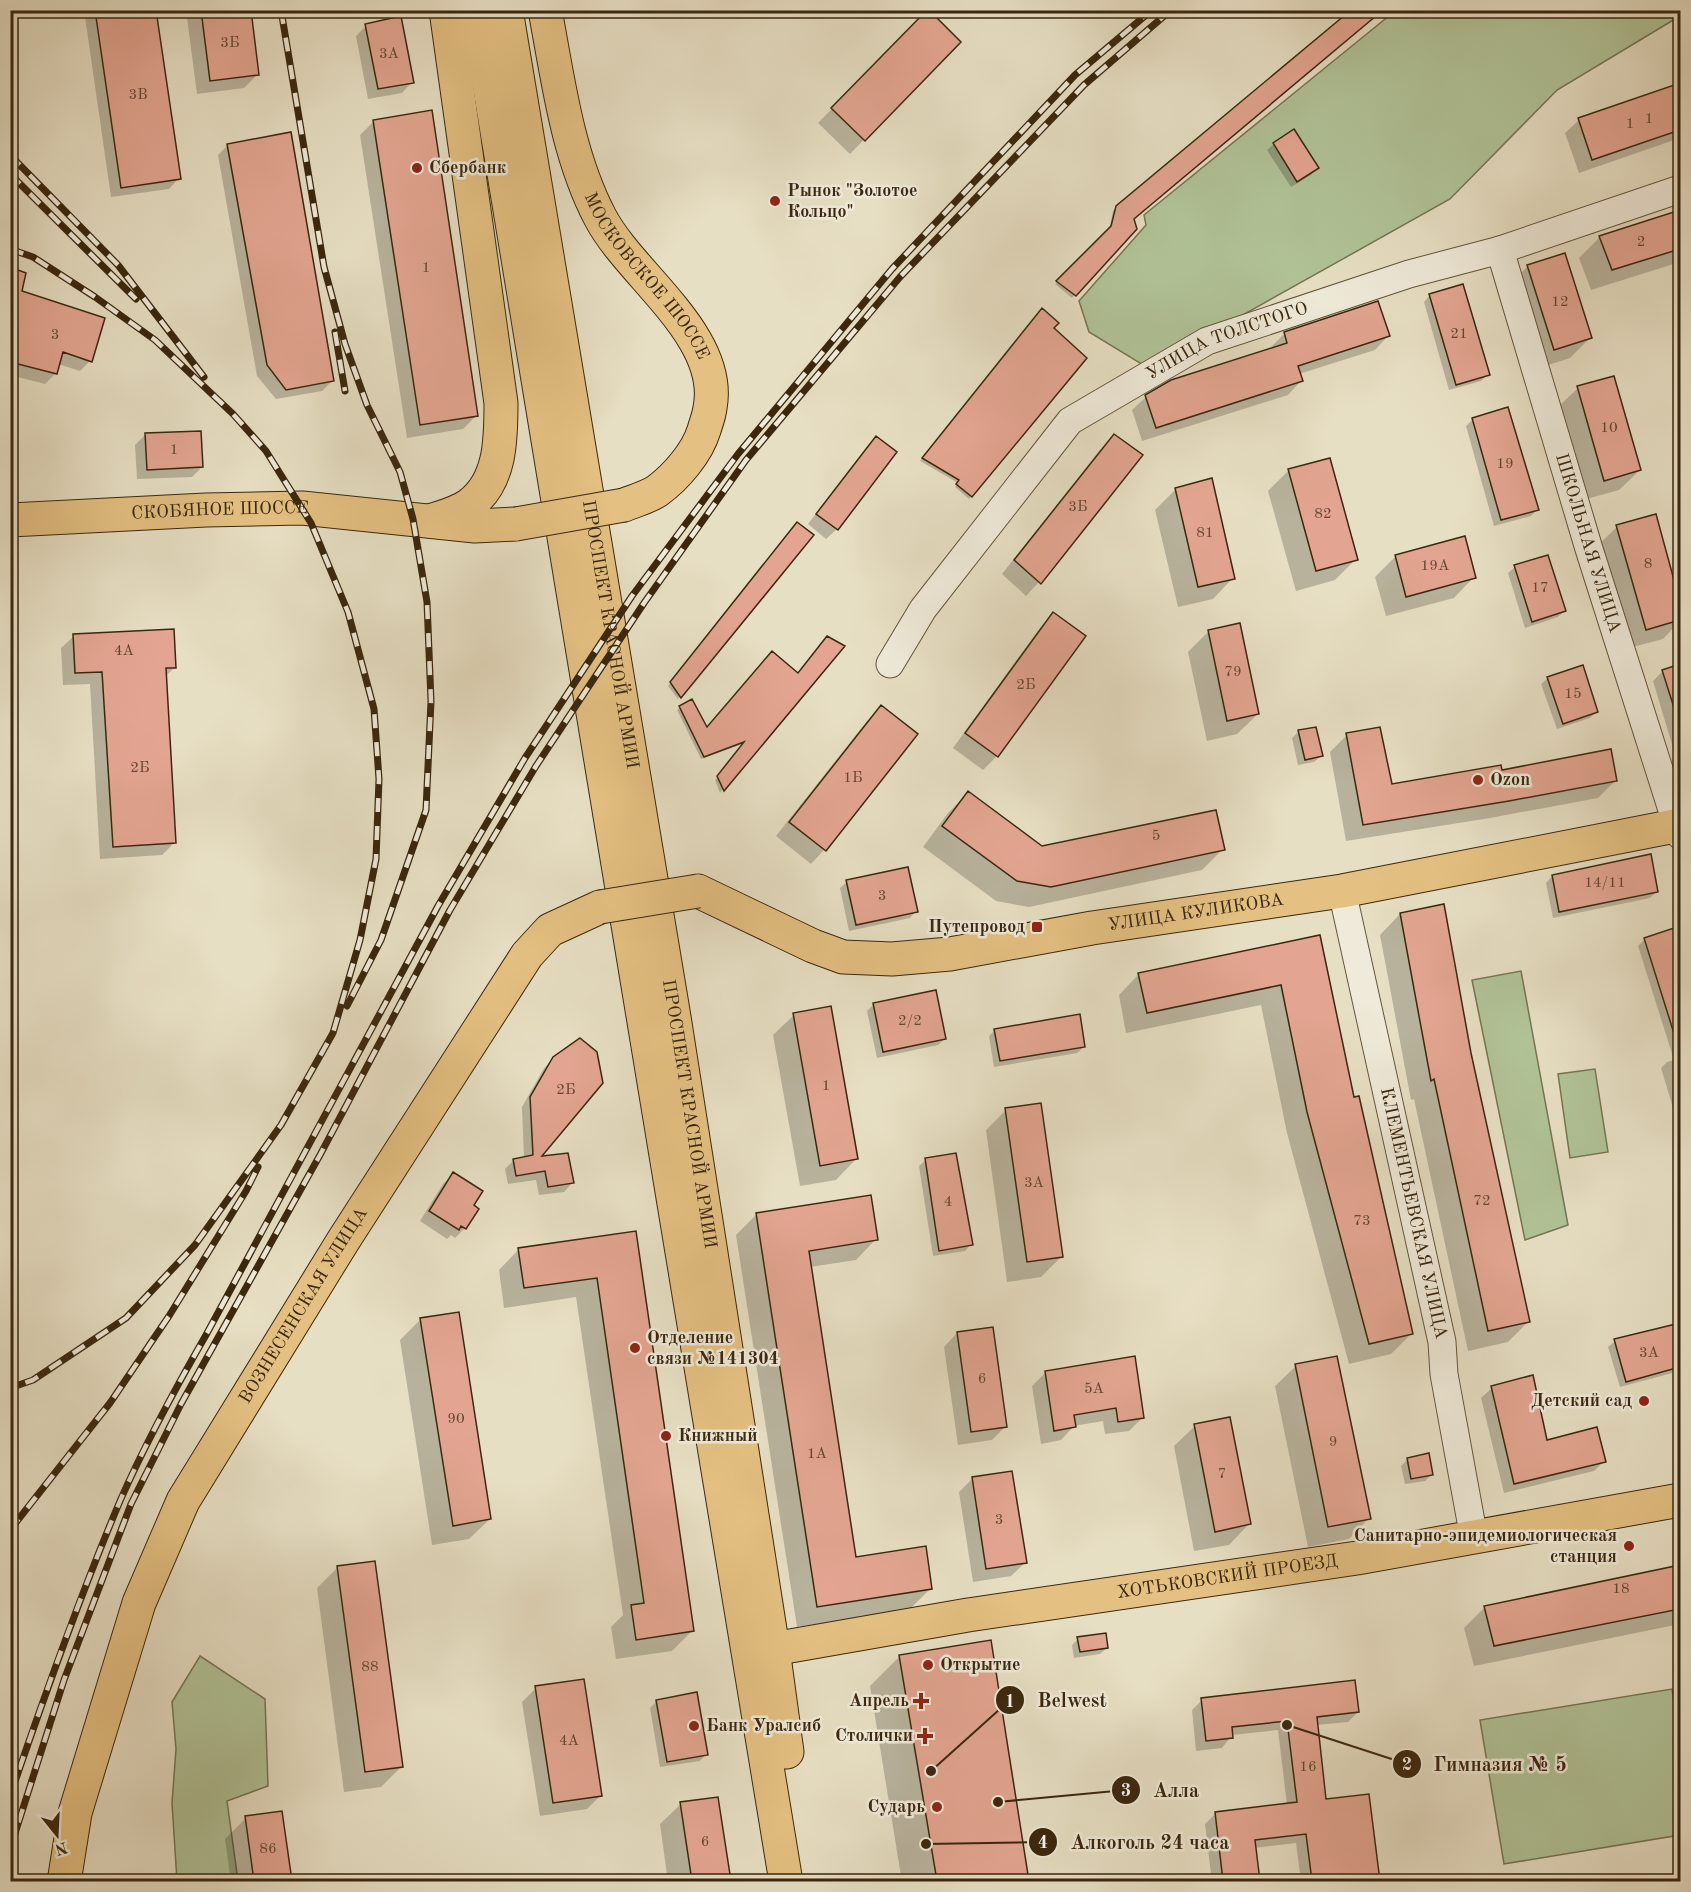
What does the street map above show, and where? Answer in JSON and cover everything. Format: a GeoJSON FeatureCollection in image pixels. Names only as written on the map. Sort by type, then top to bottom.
{"type":"FeatureCollection","features":[{"type":"Feature","properties":{"kind":"main road"},"geometry":{"type":"LineString","coordinates":[[430,521],[468,506],[486,489],[495,466],[501,439],[501,403],[446,10]]}},
{"type":"Feature","properties":{"kind":"main road"},"geometry":{"type":"LineString","coordinates":[[477,10],[549,353]]}},
{"type":"Feature","properties":{"kind":"main road"},"geometry":{"type":"LineString","coordinates":[[506,10],[549,353]]}},
{"type":"Feature","properties":{"kind":"main road","name":"МОСКОВСКОЕ ШОССЕ"},"geometry":{"type":"LineString","coordinates":[[516,524],[624,506],[656,492],[682,467],[701,438],[711,407],[710,376],[696,340],[671,305],[627,257],[600,218],[581,174],[568,126],[545,10]]}},
{"type":"Feature","properties":{"kind":"main road","name":"ПРОСПЕКТ КРАСНОЙ АРМИИ"},"geometry":{"type":"LineString","coordinates":[[549,353],[674,1017],[773,1649],[805,1881]]}},
{"type":"Feature","properties":{"kind":"main road","name":"ПРОСПЕКТ КРАСНОЙ АРМИИ"},"geometry":{"type":"LineString","coordinates":[[549,353],[639,1000],[786,1881]]}},
{"type":"Feature","properties":{"kind":"main road","name":"СКОБЯНОЕ ШОССЕ"},"geometry":{"type":"LineString","coordinates":[[10,519],[302,508],[475,526],[516,524]]}},
{"type":"Feature","properties":{"kind":"main road","name":"УЛИЦА КУЛИКОВА"},"geometry":{"type":"LineString","coordinates":[[709,896],[813,946],[843,957],[892,959],[950,954],[1092,928],[1355,888],[1680,828]]}},
{"type":"Feature","properties":{"kind":"main road","name":"ВОЗНЕСЕНСКАЯ УЛИЦА"},"geometry":{"type":"LineString","coordinates":[[64,1881],[75,1813],[139,1603],[183,1501],[343,1241],[527,955],[550,930],[600,907],[709,896]]}},
{"type":"Feature","properties":{"kind":"main road","name":"ХОТЬКОВСКИЙ ПРОЕЗД"},"geometry":{"type":"LineString","coordinates":[[773,1649],[968,1615],[1357,1558],[1680,1500]]}},
{"type":"Feature","properties":{"kind":"street","name":"УЛИЦА ТОЛСТОГО"},"geometry":{"type":"LineString","coordinates":[[890,664],[923,609],[1070,421],[1207,341],[1409,274],[1500,250],[1680,189]]}},
{"type":"Feature","properties":{"kind":"street","name":"ШКОЛЬНАЯ УЛИЦА"},"geometry":{"type":"LineString","coordinates":[[1500,250],[1589,549],[1680,828]]}},
{"type":"Feature","properties":{"kind":"street","name":"КЛЕМЕНТЬЕВСКАЯ УЛИЦА"},"geometry":{"type":"LineString","coordinates":[[1355,888],[1442,1342],[1444,1374],[1474,1538]]}},
{"type":"Feature","properties":{"kind":"green space"},"geometry":{"type":"Polygon","coordinates":[[[1395,11],[1680,11],[1680,16],[1557,90],[1450,199],[1148,368],[1089,332],[1079,301],[1146,225],[1144,215],[1395,11]]]}},
{"type":"Feature","properties":{"kind":"green space"},"geometry":{"type":"Polygon","coordinates":[[[1521,971],[1568,1225],[1525,1240],[1472,980],[1521,971]]]}},
{"type":"Feature","properties":{"kind":"green space"},"geometry":{"type":"Polygon","coordinates":[[[1595,1069],[1608,1152],[1570,1158],[1558,1074],[1595,1069]]]}},
{"type":"Feature","properties":{"kind":"green space"},"geometry":{"type":"Polygon","coordinates":[[[200,1656],[265,1699],[268,1786],[227,1801],[238,1881],[177,1881],[172,1803],[176,1749],[172,1702],[200,1656]]]}},
{"type":"Feature","properties":{"kind":"green space"},"geometry":{"type":"Polygon","coordinates":[[[1672,1689],[1680,1742],[1680,1835],[1504,1864],[1480,1720],[1672,1689]]]}},
{"type":"Feature","properties":{"kind":"building"},"geometry":{"type":"Polygon","coordinates":[[[95,10],[156,10],[181,179],[121,188],[95,10]]]}},
{"type":"Feature","properties":{"kind":"building"},"geometry":{"type":"Polygon","coordinates":[[[201,10],[251,10],[259,75],[210,81],[201,10]]]}},
{"type":"Feature","properties":{"kind":"building"},"geometry":{"type":"Polygon","coordinates":[[[927,10],[961,42],[865,141],[831,108],[927,10]]]}},
{"type":"Feature","properties":{"kind":"building"},"geometry":{"type":"Polygon","coordinates":[[[1351,10],[1383,10],[1134,219],[1137,229],[1076,296],[1056,281],[1111,226],[1116,206],[1351,10]]]}},
{"type":"Feature","properties":{"kind":"building"},"geometry":{"type":"Polygon","coordinates":[[[401,16],[414,83],[378,89],[365,24],[401,16]]]}},
{"type":"Feature","properties":{"kind":"building"},"geometry":{"type":"Polygon","coordinates":[[[1680,83],[1680,130],[1592,160],[1578,118],[1680,83]]]}},
{"type":"Feature","properties":{"kind":"building"},"geometry":{"type":"Polygon","coordinates":[[[432,110],[478,416],[420,425],[373,120],[432,110]]]}},
{"type":"Feature","properties":{"kind":"building"},"geometry":{"type":"Polygon","coordinates":[[[1294,129],[1319,168],[1297,182],[1273,143],[1294,129]]]}},
{"type":"Feature","properties":{"kind":"building"},"geometry":{"type":"Polygon","coordinates":[[[291,132],[334,381],[286,390],[267,365],[227,144],[291,132]]]}},
{"type":"Feature","properties":{"kind":"building"},"geometry":{"type":"Polygon","coordinates":[[[1680,210],[1680,249],[1612,270],[1599,236],[1680,210]]]}},
{"type":"Feature","properties":{"kind":"building"},"geometry":{"type":"Polygon","coordinates":[[[1565,253],[1592,338],[1554,350],[1527,265],[1565,253]]]}},
{"type":"Feature","properties":{"kind":"building"},"geometry":{"type":"Polygon","coordinates":[[[10,267],[26,273],[22,291],[105,318],[92,362],[63,352],[57,374],[10,362],[10,267]]]}},
{"type":"Feature","properties":{"kind":"building"},"geometry":{"type":"Polygon","coordinates":[[[1463,284],[1490,375],[1456,385],[1429,294],[1463,284]]]}},
{"type":"Feature","properties":{"kind":"building"},"geometry":{"type":"Polygon","coordinates":[[[1378,301],[1390,336],[1298,366],[1303,381],[1156,428],[1145,395],[1171,380],[1287,343],[1284,332],[1378,301]]]}},
{"type":"Feature","properties":{"kind":"building"},"geometry":{"type":"Polygon","coordinates":[[[1042,308],[1059,323],[1054,328],[1087,358],[972,497],[956,484],[959,480],[922,458],[1042,308]]]}},
{"type":"Feature","properties":{"kind":"building"},"geometry":{"type":"Polygon","coordinates":[[[1614,376],[1641,470],[1604,481],[1577,386],[1614,376]]]}},
{"type":"Feature","properties":{"kind":"building"},"geometry":{"type":"Polygon","coordinates":[[[1508,407],[1539,510],[1501,520],[1472,418],[1508,407]]]}},
{"type":"Feature","properties":{"kind":"building"},"geometry":{"type":"Polygon","coordinates":[[[201,431],[203,467],[147,470],[145,433],[201,431]]]}},
{"type":"Feature","properties":{"kind":"building"},"geometry":{"type":"Polygon","coordinates":[[[1114,434],[1143,455],[1041,584],[1014,560],[1114,434]]]}},
{"type":"Feature","properties":{"kind":"building"},"geometry":{"type":"Polygon","coordinates":[[[876,436],[897,452],[838,530],[816,514],[876,436]]]}},
{"type":"Feature","properties":{"kind":"building"},"geometry":{"type":"Polygon","coordinates":[[[1330,458],[1358,560],[1316,571],[1288,469],[1330,458]]]}},
{"type":"Feature","properties":{"kind":"building"},"geometry":{"type":"Polygon","coordinates":[[[1212,478],[1235,579],[1198,587],[1175,488],[1212,478]]]}},
{"type":"Feature","properties":{"kind":"building"},"geometry":{"type":"Polygon","coordinates":[[[1656,514],[1680,602],[1680,620],[1646,630],[1616,525],[1656,514]]]}},
{"type":"Feature","properties":{"kind":"building"},"geometry":{"type":"Polygon","coordinates":[[[797,522],[814,535],[681,698],[670,682],[797,522]]]}},
{"type":"Feature","properties":{"kind":"building"},"geometry":{"type":"Polygon","coordinates":[[[1465,536],[1476,578],[1406,597],[1395,555],[1465,536]]]}},
{"type":"Feature","properties":{"kind":"building"},"geometry":{"type":"Polygon","coordinates":[[[1548,555],[1566,611],[1532,622],[1514,565],[1548,555]]]}},
{"type":"Feature","properties":{"kind":"building"},"geometry":{"type":"Polygon","coordinates":[[[1053,612],[1086,636],[998,757],[965,733],[1053,612]]]}},
{"type":"Feature","properties":{"kind":"building"},"geometry":{"type":"Polygon","coordinates":[[[1240,623],[1259,714],[1227,721],[1208,630],[1240,623]]]}},
{"type":"Feature","properties":{"kind":"building"},"geometry":{"type":"Polygon","coordinates":[[[174,629],[176,668],[166,668],[176,843],[113,847],[102,672],[75,673],[73,634],[174,629]]]}},
{"type":"Feature","properties":{"kind":"building"},"geometry":{"type":"Polygon","coordinates":[[[827,636],[845,646],[724,791],[717,776],[744,742],[704,757],[679,706],[692,699],[707,727],[772,651],[798,673],[827,636]]]}},
{"type":"Feature","properties":{"kind":"building"},"geometry":{"type":"Polygon","coordinates":[[[1680,664],[1680,717],[1677,717],[1662,670],[1680,664]]]}},
{"type":"Feature","properties":{"kind":"building"},"geometry":{"type":"Polygon","coordinates":[[[1583,665],[1598,712],[1563,724],[1547,677],[1583,665]]]}},
{"type":"Feature","properties":{"kind":"building"},"geometry":{"type":"Polygon","coordinates":[[[881,705],[918,734],[826,851],[789,822],[881,705]]]}},
{"type":"Feature","properties":{"kind":"building"},"geometry":{"type":"Polygon","coordinates":[[[1316,727],[1323,756],[1305,760],[1298,730],[1316,727]]]}},
{"type":"Feature","properties":{"kind":"building"},"geometry":{"type":"Polygon","coordinates":[[[1380,727],[1392,784],[1501,765],[1502,770],[1611,749],[1617,781],[1363,825],[1346,733],[1380,727]]]}},
{"type":"Feature","properties":{"kind":"building"},"geometry":{"type":"Polygon","coordinates":[[[968,791],[1042,846],[1216,810],[1225,850],[1051,887],[1017,881],[942,826],[968,791]]]}},
{"type":"Feature","properties":{"kind":"building"},"geometry":{"type":"Polygon","coordinates":[[[1651,854],[1658,892],[1559,912],[1552,875],[1651,854]]]}},
{"type":"Feature","properties":{"kind":"building"},"geometry":{"type":"Polygon","coordinates":[[[908,867],[918,912],[856,925],[846,880],[908,867]]]}},
{"type":"Feature","properties":{"kind":"building"},"geometry":{"type":"Polygon","coordinates":[[[1444,904],[1471,1053],[1530,1322],[1488,1331],[1434,1079],[1431,1081],[1400,913],[1444,904]]]}},
{"type":"Feature","properties":{"kind":"building"},"geometry":{"type":"Polygon","coordinates":[[[1680,926],[1680,1043],[1677,1043],[1644,938],[1680,926]]]}},
{"type":"Feature","properties":{"kind":"building"},"geometry":{"type":"Polygon","coordinates":[[[1320,935],[1354,1097],[1359,1096],[1413,1334],[1369,1344],[1307,1112],[1281,985],[1147,1013],[1138,973],[1320,935]]]}},
{"type":"Feature","properties":{"kind":"building"},"geometry":{"type":"Polygon","coordinates":[[[936,990],[946,1039],[883,1052],[873,1003],[936,990]]]}},
{"type":"Feature","properties":{"kind":"building"},"geometry":{"type":"Polygon","coordinates":[[[831,1006],[858,1159],[820,1166],[793,1013],[831,1006]]]}},
{"type":"Feature","properties":{"kind":"building"},"geometry":{"type":"Polygon","coordinates":[[[1080,1014],[1085,1047],[1000,1061],[994,1029],[1080,1014]]]}},
{"type":"Feature","properties":{"kind":"building"},"geometry":{"type":"Polygon","coordinates":[[[580,1038],[597,1052],[603,1083],[542,1156],[568,1153],[574,1183],[548,1187],[545,1171],[516,1176],[513,1159],[533,1155],[530,1097],[553,1057],[580,1038]]]}},
{"type":"Feature","properties":{"kind":"building"},"geometry":{"type":"Polygon","coordinates":[[[1041,1103],[1063,1257],[1027,1262],[1005,1108],[1041,1103]]]}},
{"type":"Feature","properties":{"kind":"building"},"geometry":{"type":"Polygon","coordinates":[[[956,1153],[973,1245],[939,1251],[925,1158],[956,1153]]]}},
{"type":"Feature","properties":{"kind":"building"},"geometry":{"type":"Polygon","coordinates":[[[453,1172],[483,1191],[474,1205],[479,1209],[466,1229],[461,1226],[459,1230],[429,1211],[453,1172]]]}},
{"type":"Feature","properties":{"kind":"building"},"geometry":{"type":"Polygon","coordinates":[[[871,1195],[878,1240],[809,1251],[856,1557],[926,1546],[932,1589],[817,1607],[756,1213],[871,1195]]]}},
{"type":"Feature","properties":{"kind":"building"},"geometry":{"type":"Polygon","coordinates":[[[636,1231],[694,1631],[636,1640],[631,1605],[644,1603],[597,1278],[524,1288],[518,1248],[636,1231]]]}},
{"type":"Feature","properties":{"kind":"building"},"geometry":{"type":"Polygon","coordinates":[[[459,1312],[491,1519],[453,1526],[420,1318],[459,1312]]]}},
{"type":"Feature","properties":{"kind":"building"},"geometry":{"type":"Polygon","coordinates":[[[1680,1323],[1680,1367],[1626,1382],[1614,1339],[1680,1323]]]}},
{"type":"Feature","properties":{"kind":"building"},"geometry":{"type":"Polygon","coordinates":[[[993,1327],[1007,1427],[971,1432],[957,1332],[993,1327]]]}},
{"type":"Feature","properties":{"kind":"building"},"geometry":{"type":"Polygon","coordinates":[[[1135,1356],[1144,1418],[1118,1422],[1116,1408],[1074,1415],[1076,1427],[1054,1431],[1045,1371],[1135,1356]]]}},
{"type":"Feature","properties":{"kind":"building"},"geometry":{"type":"Polygon","coordinates":[[[1337,1356],[1371,1519],[1328,1527],[1295,1364],[1337,1356]]]}},
{"type":"Feature","properties":{"kind":"building"},"geometry":{"type":"Polygon","coordinates":[[[1533,1375],[1547,1440],[1597,1427],[1606,1462],[1514,1484],[1491,1386],[1533,1375]]]}},
{"type":"Feature","properties":{"kind":"building"},"geometry":{"type":"Polygon","coordinates":[[[1230,1417],[1251,1524],[1215,1532],[1194,1424],[1230,1417]]]}},
{"type":"Feature","properties":{"kind":"building"},"geometry":{"type":"Polygon","coordinates":[[[1429,1453],[1433,1475],[1411,1479],[1407,1458],[1429,1453]]]}},
{"type":"Feature","properties":{"kind":"building"},"geometry":{"type":"Polygon","coordinates":[[[1012,1471],[1027,1563],[986,1569],[972,1477],[1012,1471]]]}},
{"type":"Feature","properties":{"kind":"building"},"geometry":{"type":"Polygon","coordinates":[[[375,1561],[403,1767],[365,1772],[337,1566],[375,1561]]]}},
{"type":"Feature","properties":{"kind":"building"},"geometry":{"type":"Polygon","coordinates":[[[1680,1565],[1680,1609],[1494,1646],[1484,1606],[1680,1565]]]}},
{"type":"Feature","properties":{"kind":"building"},"geometry":{"type":"Polygon","coordinates":[[[1106,1633],[1108,1648],[1080,1652],[1077,1637],[1106,1633]]]}},
{"type":"Feature","properties":{"kind":"building"},"geometry":{"type":"Polygon","coordinates":[[[991,1640],[1029,1881],[937,1881],[899,1655],[991,1640]]]}},
{"type":"Feature","properties":{"kind":"building"},"geometry":{"type":"Polygon","coordinates":[[[584,1679],[602,1796],[553,1803],[535,1686],[584,1679]]]}},
{"type":"Feature","properties":{"kind":"building"},"geometry":{"type":"Polygon","coordinates":[[[1355,1680],[1359,1712],[1317,1717],[1326,1799],[1369,1794],[1380,1881],[1312,1881],[1306,1834],[1255,1840],[1260,1881],[1223,1881],[1215,1812],[1297,1802],[1287,1721],[1232,1727],[1233,1738],[1206,1741],[1201,1698],[1355,1680]]]}},
{"type":"Feature","properties":{"kind":"building"},"geometry":{"type":"Polygon","coordinates":[[[697,1692],[708,1755],[667,1762],[656,1700],[697,1692]]]}},
{"type":"Feature","properties":{"kind":"building"},"geometry":{"type":"Polygon","coordinates":[[[718,1797],[731,1881],[692,1881],[680,1802],[718,1797]]]}},
{"type":"Feature","properties":{"kind":"building"},"geometry":{"type":"Polygon","coordinates":[[[282,1811],[292,1881],[254,1881],[245,1816],[282,1811]]]}},
{"type":"Feature","properties":{"kind":"railway"},"geometry":{"type":"LineString","coordinates":[[281,10],[324,267],[345,344],[367,405],[400,472],[413,519],[427,602],[431,701],[426,810],[381,940],[347,1006]]}},
{"type":"Feature","properties":{"kind":"railway"},"geometry":{"type":"LineString","coordinates":[[10,1796],[76,1611],[120,1501],[140,1459],[438,906],[525,758],[632,596],[738,454],[892,269],[1075,75],[1152,10]]}},
{"type":"Feature","properties":{"kind":"railway"},"geometry":{"type":"LineString","coordinates":[[10,1849],[64,1680],[131,1504],[181,1404],[320,1155],[450,910],[536,766],[644,603],[746,460],[900,277],[1084,85],[1171,10]]}},
{"type":"Feature","properties":{"kind":"railway"},"geometry":{"type":"LineString","coordinates":[[10,155],[118,265],[204,377]]}},
{"type":"Feature","properties":{"kind":"railway"},"geometry":{"type":"LineString","coordinates":[[10,174],[136,299]]}},
{"type":"Feature","properties":{"kind":"railway"},"geometry":{"type":"LineString","coordinates":[[10,249],[33,257],[95,297],[155,340],[233,414],[266,451],[311,523],[348,612],[374,709],[379,779],[376,859],[360,940],[333,1033],[281,1125],[195,1245],[126,1318],[33,1380],[10,1388]]}},
{"type":"Feature","properties":{"kind":"railway"},"geometry":{"type":"LineString","coordinates":[[335,332],[345,391]]}},
{"type":"Feature","properties":{"kind":"railway"},"geometry":{"type":"LineString","coordinates":[[10,1530],[110,1403],[169,1316],[246,1191],[258,1167]]}},
{"type":"Feature","properties":{"kind":"place","name":"Сбербанк"},"geometry":{"type":"Point","coordinates":[417,168]}},
{"type":"Feature","properties":{"kind":"place","name":"Рынок \"Золотое Кольцо\""},"geometry":{"type":"Point","coordinates":[775,201]}},
{"type":"Feature","properties":{"kind":"place","name":"Ozon"},"geometry":{"type":"Point","coordinates":[1478,780]}},
{"type":"Feature","properties":{"kind":"place","name":"Путепровод"},"geometry":{"type":"Point","coordinates":[1037,927]}},
{"type":"Feature","properties":{"kind":"place","name":"Отделение связи №141304"},"geometry":{"type":"Point","coordinates":[635,1348]}},
{"type":"Feature","properties":{"kind":"place","name":"Детский сад"},"geometry":{"type":"Point","coordinates":[1644,1401]}},
{"type":"Feature","properties":{"kind":"place","name":"Книжный"},"geometry":{"type":"Point","coordinates":[666,1436]}},
{"type":"Feature","properties":{"kind":"place","name":"Санитарно-эпидемиологическая станция"},"geometry":{"type":"Point","coordinates":[1629,1546]}},
{"type":"Feature","properties":{"kind":"place","name":"Открытие"},"geometry":{"type":"Point","coordinates":[928,1665]}},
{"type":"Feature","properties":{"kind":"place","name":"Апрель"},"geometry":{"type":"Point","coordinates":[921,1701]}},
{"type":"Feature","properties":{"kind":"place","name":"Гимназия № 5"},"geometry":{"type":"Point","coordinates":[1287,1725]}},
{"type":"Feature","properties":{"kind":"place","name":"Банк Уралсиб"},"geometry":{"type":"Point","coordinates":[694,1726]}},
{"type":"Feature","properties":{"kind":"place","name":"Столички"},"geometry":{"type":"Point","coordinates":[925,1736]}},
{"type":"Feature","properties":{"kind":"place","name":"Belwest"},"geometry":{"type":"Point","coordinates":[931,1771]}},
{"type":"Feature","properties":{"kind":"place","name":"Алла"},"geometry":{"type":"Point","coordinates":[998,1802]}},
{"type":"Feature","properties":{"kind":"place","name":"Сударь"},"geometry":{"type":"Point","coordinates":[937,1807]}},
{"type":"Feature","properties":{"kind":"place","name":"Алкоголь 24 часа"},"geometry":{"type":"Point","coordinates":[926,1844]}}]}
